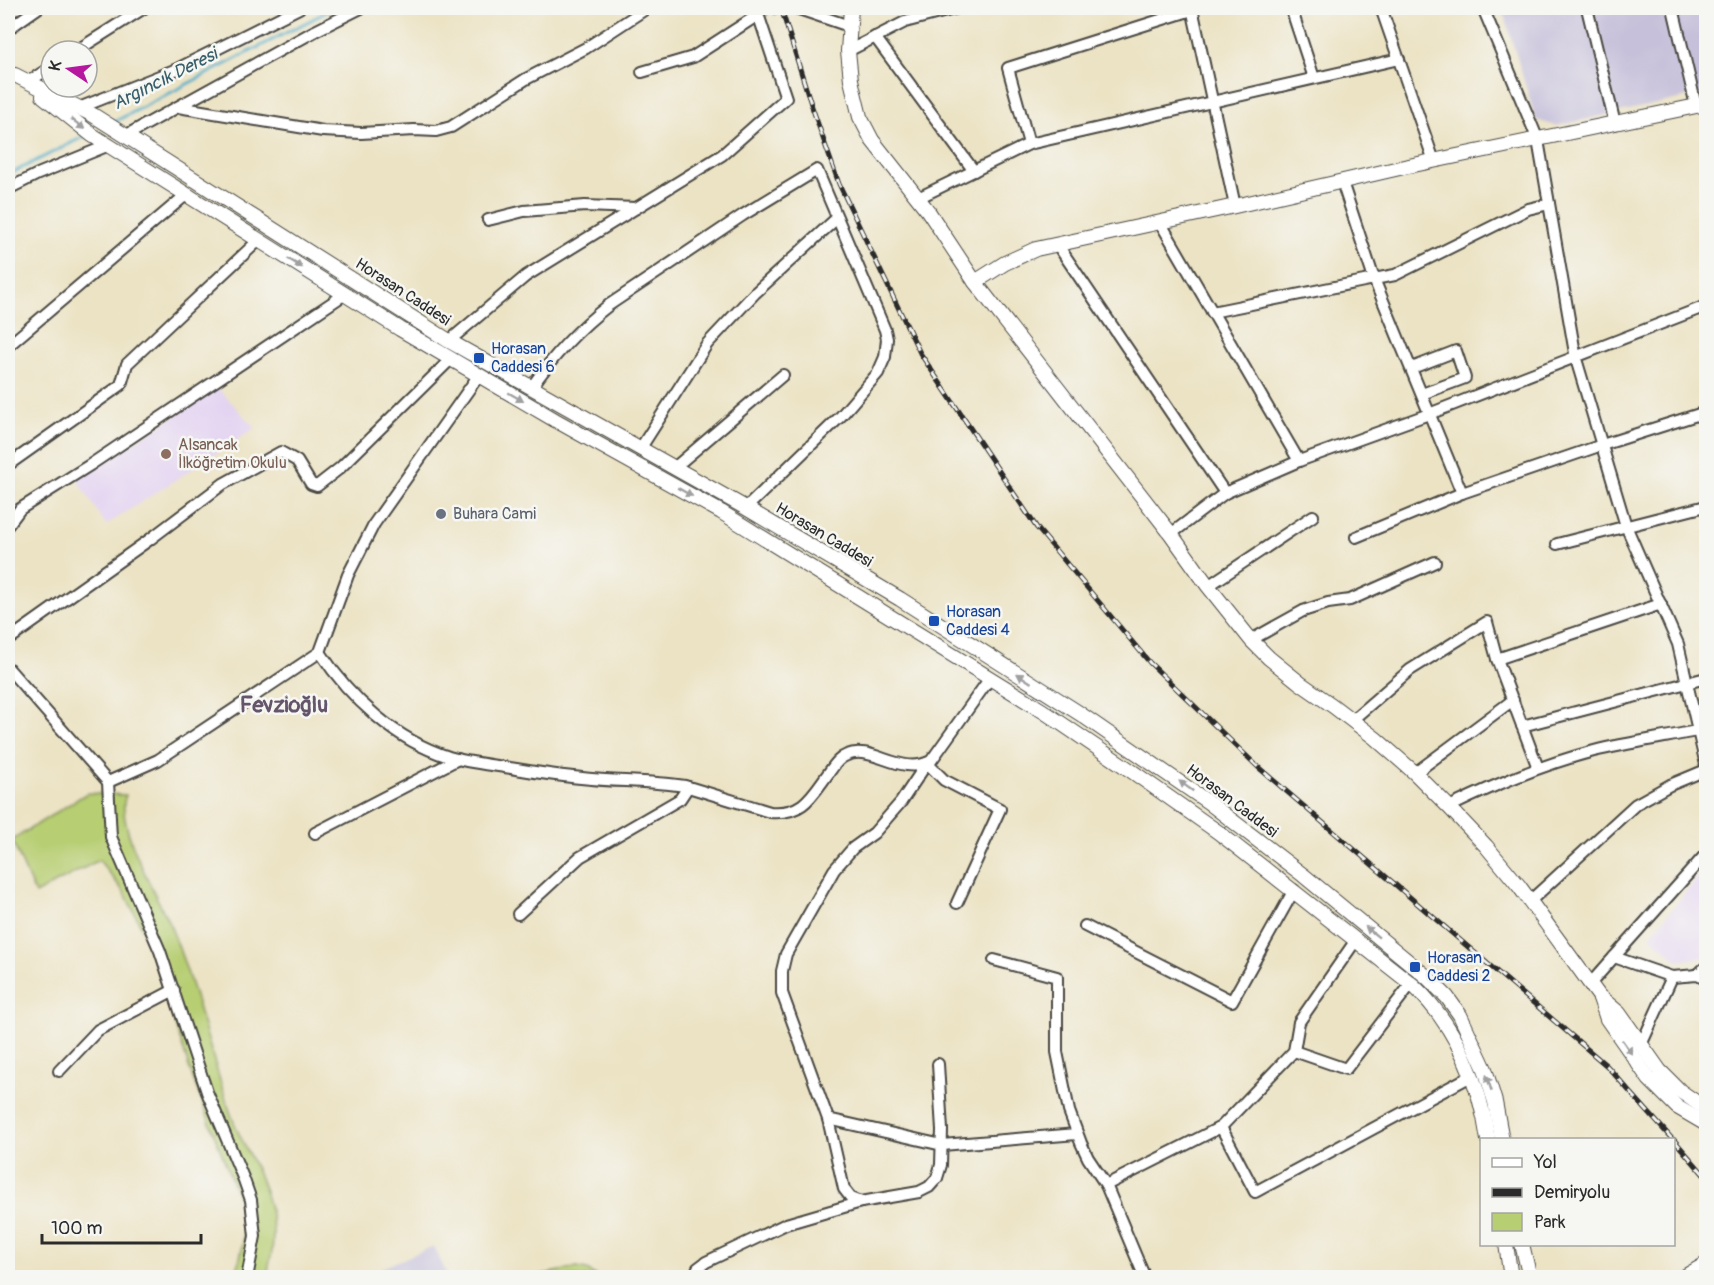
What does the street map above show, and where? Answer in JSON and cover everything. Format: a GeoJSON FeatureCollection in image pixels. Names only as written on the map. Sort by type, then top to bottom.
{"type":"FeatureCollection","features":[{"type":"Feature","properties":{"kind":"street"},"geometry":{"type":"LineString","coordinates":[[8,29],[38,8]]}},
{"type":"Feature","properties":{"kind":"street"},"geometry":{"type":"LineString","coordinates":[[95,39],[144,8]]}},
{"type":"Feature","properties":{"kind":"street"},"geometry":{"type":"LineString","coordinates":[[79,108],[177,69],[299,8]]}},
{"type":"Feature","properties":{"kind":"street"},"geometry":{"type":"LineString","coordinates":[[125,136],[315,31],[362,8]]}},
{"type":"Feature","properties":{"kind":"street"},"geometry":{"type":"LineString","coordinates":[[178,107],[323,131],[361,133],[436,131],[451,127],[526,79],[586,48],[647,8]]}},
{"type":"Feature","properties":{"kind":"street"},"geometry":{"type":"LineString","coordinates":[[796,8],[849,26]]}},
{"type":"Feature","properties":{"kind":"street"},"geometry":{"type":"LineString","coordinates":[[851,8],[848,51],[854,93],[860,117],[866,129],[918,198],[975,282],[1171,534],[1208,586],[1251,640],[1284,671],[1352,720],[1415,773],[1449,807],[1503,866],[1599,996],[1619,1013],[1660,1071],[1687,1098],[1707,1109]]}},
{"type":"Feature","properties":{"kind":"street"},"geometry":{"type":"LineString","coordinates":[[848,51],[905,22],[958,8]]}},
{"type":"Feature","properties":{"kind":"street"},"geometry":{"type":"LineString","coordinates":[[1291,8],[1314,78]]}},
{"type":"Feature","properties":{"kind":"street"},"geometry":{"type":"LineString","coordinates":[[1381,8],[1434,161]]}},
{"type":"Feature","properties":{"kind":"street"},"geometry":{"type":"LineString","coordinates":[[1483,8],[1538,140],[1576,356],[1626,526],[1678,644],[1703,730],[1707,765]]}},
{"type":"Feature","properties":{"kind":"street"},"geometry":{"type":"LineString","coordinates":[[1587,8],[1615,124]]}},
{"type":"Feature","properties":{"kind":"street"},"geometry":{"type":"LineString","coordinates":[[975,282],[997,267],[1036,249],[1701,105],[1673,8]]}},
{"type":"Feature","properties":{"kind":"street"},"geometry":{"type":"LineString","coordinates":[[1029,144],[1008,68],[1192,9],[1235,206]]}},
{"type":"Feature","properties":{"kind":"street"},"geometry":{"type":"LineString","coordinates":[[449,341],[526,276],[722,155],[786,98],[757,11],[693,57],[642,72]]}},
{"type":"Feature","properties":{"kind":"street"},"geometry":{"type":"LineString","coordinates":[[875,37],[974,171]]}},
{"type":"Feature","properties":{"kind":"street"},"geometry":{"type":"LineString","coordinates":[[918,198],[1029,144],[1399,59]]}},
{"type":"Feature","properties":{"kind":"street","name":"Horasan Caddesi"},"geometry":{"type":"LineString","coordinates":[[11,72],[79,108],[125,136],[449,341],[746,508],[917,610],[1119,740],[1208,802],[1256,838],[1421,972],[1447,997],[1460,1015],[1471,1038],[1493,1094],[1502,1138]]}},
{"type":"Feature","properties":{"kind":"street","name":"Horasan Caddesi"},"geometry":{"type":"LineString","coordinates":[[11,72],[92,135],[451,359],[721,512],[990,678],[1130,770],[1218,832],[1294,890],[1411,984],[1430,1002],[1444,1020],[1471,1076],[1479,1098],[1488,1138]]}},
{"type":"Feature","properties":{"kind":"street"},"geometry":{"type":"LineString","coordinates":[[28,82],[39,75]]}},
{"type":"Feature","properties":{"kind":"street"},"geometry":{"type":"LineString","coordinates":[[8,189],[109,145]]}},
{"type":"Feature","properties":{"kind":"street"},"geometry":{"type":"LineString","coordinates":[[531,388],[566,342],[602,310],[743,215],[817,170],[885,330],[887,348],[878,373],[841,416],[746,508]]}},
{"type":"Feature","properties":{"kind":"street"},"geometry":{"type":"LineString","coordinates":[[1342,182],[1374,279],[1462,493]]}},
{"type":"Feature","properties":{"kind":"street"},"geometry":{"type":"LineString","coordinates":[[8,346],[186,194]]}},
{"type":"Feature","properties":{"kind":"street"},"geometry":{"type":"LineString","coordinates":[[1212,312],[1395,275],[1528,209],[1549,204]]}},
{"type":"Feature","properties":{"kind":"street"},"geometry":{"type":"LineString","coordinates":[[488,219],[524,212],[585,206],[637,208]]}},
{"type":"Feature","properties":{"kind":"street"},"geometry":{"type":"LineString","coordinates":[[640,449],[707,344],[755,293],[837,218]]}},
{"type":"Feature","properties":{"kind":"street"},"geometry":{"type":"LineString","coordinates":[[1160,222],[1299,461]]}},
{"type":"Feature","properties":{"kind":"street"},"geometry":{"type":"LineString","coordinates":[[8,465],[121,385],[127,364],[259,240]]}},
{"type":"Feature","properties":{"kind":"street"},"geometry":{"type":"LineString","coordinates":[[1057,244],[1225,493]]}},
{"type":"Feature","properties":{"kind":"street"},"geometry":{"type":"LineString","coordinates":[[8,525],[20,509],[90,465],[345,294]]}},
{"type":"Feature","properties":{"kind":"street"},"geometry":{"type":"LineString","coordinates":[[1171,534],[1225,493],[1299,461],[1429,414],[1707,306]]}},
{"type":"Feature","properties":{"kind":"street"},"geometry":{"type":"LineString","coordinates":[[1412,368],[1456,351],[1465,378],[1422,394]]}},
{"type":"Feature","properties":{"kind":"street"},"geometry":{"type":"LineString","coordinates":[[8,640],[149,540],[213,491],[281,452],[297,461],[311,484],[317,486],[340,468],[451,359]]}},
{"type":"Feature","properties":{"kind":"street"},"geometry":{"type":"LineString","coordinates":[[108,782],[158,760],[320,652],[348,575],[374,524],[479,375]]}},
{"type":"Feature","properties":{"kind":"street"},"geometry":{"type":"LineString","coordinates":[[674,468],[783,375]]}},
{"type":"Feature","properties":{"kind":"street"},"geometry":{"type":"LineString","coordinates":[[1356,537],[1462,493],[1707,412]]}},
{"type":"Feature","properties":{"kind":"street"},"geometry":{"type":"LineString","coordinates":[[1557,544],[1707,507]]}},
{"type":"Feature","properties":{"kind":"street"},"geometry":{"type":"LineString","coordinates":[[1208,586],[1313,516]]}},
{"type":"Feature","properties":{"kind":"street"},"geometry":{"type":"LineString","coordinates":[[1251,640],[1302,611],[1328,603],[1350,600],[1435,562]]}},
{"type":"Feature","properties":{"kind":"street"},"geometry":{"type":"LineString","coordinates":[[1497,659],[1661,604]]}},
{"type":"Feature","properties":{"kind":"street"},"geometry":{"type":"LineString","coordinates":[[1352,720],[1410,670],[1487,621],[1497,659],[1538,768]]}},
{"type":"Feature","properties":{"kind":"street"},"geometry":{"type":"LineString","coordinates":[[320,652],[342,683],[378,717],[420,744],[449,757],[534,771],[659,783],[688,788],[770,812],[786,812],[806,803],[836,762],[851,754],[861,753],[906,766],[916,766],[931,761],[990,678]]}},
{"type":"Feature","properties":{"kind":"street"},"geometry":{"type":"LineString","coordinates":[[8,668],[108,782],[111,837],[174,990],[207,1092],[251,1200],[255,1236],[247,1278]]}},
{"type":"Feature","properties":{"kind":"street"},"geometry":{"type":"LineString","coordinates":[[1522,726],[1707,678]]}},
{"type":"Feature","properties":{"kind":"street"},"geometry":{"type":"LineString","coordinates":[[1415,773],[1513,700]]}},
{"type":"Feature","properties":{"kind":"street"},"geometry":{"type":"LineString","coordinates":[[1449,807],[1538,768],[1597,750],[1703,730]]}},
{"type":"Feature","properties":{"kind":"street"},"geometry":{"type":"LineString","coordinates":[[315,833],[458,759]]}},
{"type":"Feature","properties":{"kind":"street"},"geometry":{"type":"LineString","coordinates":[[927,763],[944,780],[1000,809],[957,903]]}},
{"type":"Feature","properties":{"kind":"street"},"geometry":{"type":"LineString","coordinates":[[861,1202],[851,1198],[844,1189],[828,1119],[782,993],[781,978],[790,946],[834,870],[853,848],[874,833],[901,802],[927,763]]}},
{"type":"Feature","properties":{"kind":"street"},"geometry":{"type":"LineString","coordinates":[[1530,901],[1636,804],[1670,785],[1707,770]]}},
{"type":"Feature","properties":{"kind":"street"},"geometry":{"type":"LineString","coordinates":[[518,914],[580,858],[680,799],[688,788]]}},
{"type":"Feature","properties":{"kind":"street"},"geometry":{"type":"LineString","coordinates":[[1590,984],[1707,854]]}},
{"type":"Feature","properties":{"kind":"street"},"geometry":{"type":"LineString","coordinates":[[1085,926],[1232,1001],[1294,890]]}},
{"type":"Feature","properties":{"kind":"street"},"geometry":{"type":"LineString","coordinates":[[1106,1185],[1221,1127],[1294,1050],[1299,1022],[1356,940]]}},
{"type":"Feature","properties":{"kind":"street"},"geometry":{"type":"LineString","coordinates":[[1614,957],[1672,977],[1702,977],[1707,967]]}},
{"type":"Feature","properties":{"kind":"street"},"geometry":{"type":"LineString","coordinates":[[994,960],[1057,977],[1058,1052],[1069,1111],[1088,1158],[1106,1185],[1145,1278]]}},
{"type":"Feature","properties":{"kind":"street"},"geometry":{"type":"LineString","coordinates":[[1641,1045],[1672,977]]}},
{"type":"Feature","properties":{"kind":"street"},"geometry":{"type":"LineString","coordinates":[[1294,1050],[1346,1069],[1411,984]]}},
{"type":"Feature","properties":{"kind":"street"},"geometry":{"type":"LineString","coordinates":[[59,1071],[98,1030],[174,990]]}},
{"type":"Feature","properties":{"kind":"street"},"geometry":{"type":"LineString","coordinates":[[1599,996],[1607,1019],[1649,1079],[1677,1107],[1707,1124]]}},
{"type":"Feature","properties":{"kind":"street"},"geometry":{"type":"LineString","coordinates":[[693,1278],[698,1268],[706,1262],[786,1224],[861,1202],[919,1192],[929,1187],[937,1178],[941,1165],[938,1064]]}},
{"type":"Feature","properties":{"kind":"street"},"geometry":{"type":"LineString","coordinates":[[1221,1127],[1255,1192],[1471,1076]]}},
{"type":"Feature","properties":{"kind":"street"},"geometry":{"type":"LineString","coordinates":[[828,1119],[942,1145],[1077,1134]]}},
{"type":"Feature","properties":{"kind":"street"},"geometry":{"type":"LineString","coordinates":[[1506,1246],[1510,1278]]}},
{"type":"Feature","properties":{"kind":"street"},"geometry":{"type":"LineString","coordinates":[[1522,1246],[1530,1278]]}},
{"type":"Feature","properties":{"kind":"street"},"geometry":{"type":"LineString","coordinates":[[1682,1278],[1707,1264]]}},
{"type":"Feature","properties":{"kind":"street"},"geometry":{"type":"LineString","coordinates":[[1699,1278],[1707,1271]]}},
{"type":"Feature","properties":{"kind":"shaded area"},"geometry":{"type":"Polygon","coordinates":[[[1502,8],[1706,8],[1706,93],[1556,126],[1536,120],[1502,8]]]}},
{"type":"Feature","properties":{"kind":"shaded area","name":"Alsancak İlköğretim Okulu"},"geometry":{"type":"Polygon","coordinates":[[[218,388],[255,428],[106,525],[77,479],[218,388]]]}},
{"type":"Feature","properties":{"kind":"shaded area"},"geometry":{"type":"Polygon","coordinates":[[[1706,867],[1706,957],[1679,961],[1650,936],[1706,867]]]}},
{"type":"Feature","properties":{"kind":"shaded area"},"geometry":{"type":"Polygon","coordinates":[[[434,1246],[448,1277],[360,1277],[434,1246]]]}},
{"type":"Feature","properties":{"kind":"green space"},"geometry":{"type":"Polygon","coordinates":[[[87,793],[126,795],[124,808],[126,824],[132,843],[181,953],[232,1117],[266,1194],[273,1234],[268,1267],[269,1277],[185,1277],[236,1269],[243,1245],[244,1221],[241,1204],[192,1076],[147,938],[124,892],[99,860],[35,894],[12,840],[87,793]]]}},
{"type":"Feature","properties":{"kind":"green space"},"geometry":{"type":"Polygon","coordinates":[[[577,1268],[587,1270],[598,1277],[529,1277],[577,1268]]]}},
{"type":"Feature","properties":{"kind":"waterway","name":"Argıncık Deresi"},"geometry":{"type":"LineString","coordinates":[[112,123],[334,8]]}},
{"type":"Feature","properties":{"kind":"waterway","name":"Argıncık Deresi"},"geometry":{"type":"LineString","coordinates":[[8,175],[85,136]]}},
{"type":"Feature","properties":{"kind":"tunnel"},"geometry":{"type":"LineString","coordinates":[[758,15],[783,8]]}},
{"type":"Feature","properties":{"kind":"railway"},"geometry":{"type":"LineString","coordinates":[[781,8],[839,184],[920,353],[1037,528],[1150,663],[1258,767],[1607,1066],[1671,1138]]}},
{"type":"Feature","properties":{"kind":"railway"},"geometry":{"type":"LineString","coordinates":[[1675,1141],[1706,1177]]}},
{"type":"Feature","properties":{"kind":"place","name":"Horasan Caddesi 6"},"geometry":{"type":"Point","coordinates":[479,358]}},
{"type":"Feature","properties":{"kind":"place","name":"Alsancak İlköğretim Okulu"},"geometry":{"type":"Point","coordinates":[166,454]}},
{"type":"Feature","properties":{"kind":"place","name":"Buhara Cami"},"geometry":{"type":"Point","coordinates":[441,514]}},
{"type":"Feature","properties":{"kind":"place","name":"Horasan Caddesi 4"},"geometry":{"type":"Point","coordinates":[934,621]}},
{"type":"Feature","properties":{"kind":"place","name":"Horasan Caddesi 2"},"geometry":{"type":"Point","coordinates":[1415,967]}},
{"type":"Feature","properties":{"kind":"district","name":"Fevzioğlu"},"geometry":{"type":"Point","coordinates":[284,705]}}]}
